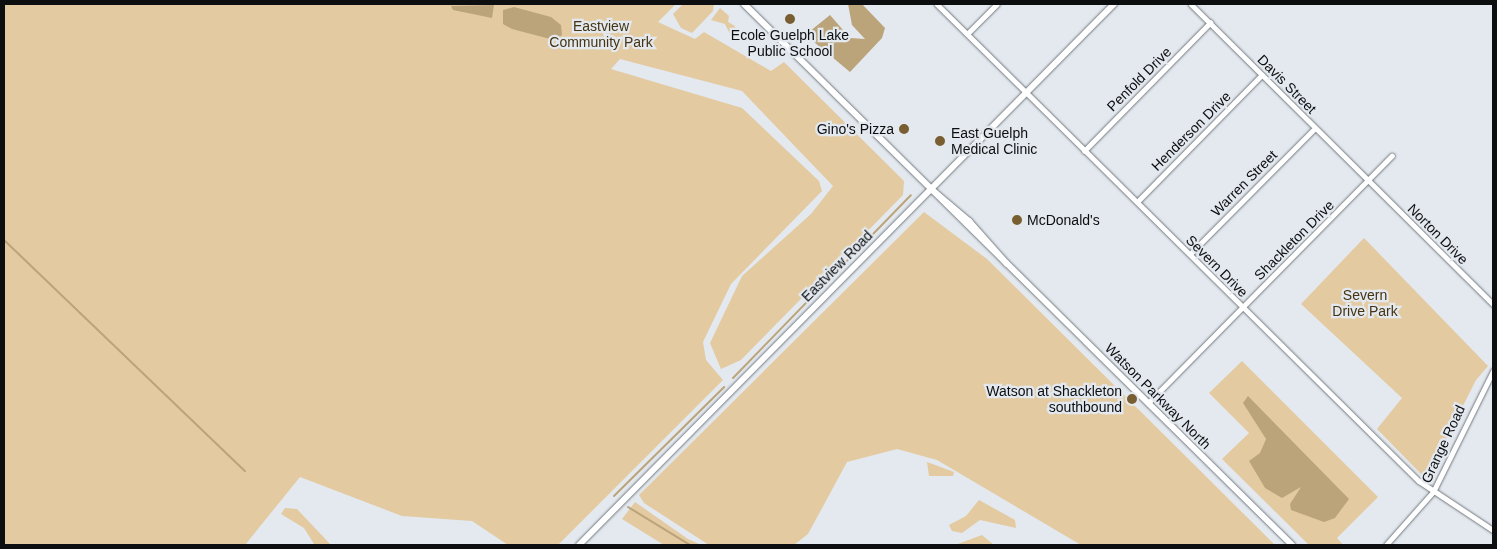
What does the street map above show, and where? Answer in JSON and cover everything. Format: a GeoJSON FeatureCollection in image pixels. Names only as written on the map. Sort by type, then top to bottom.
{"type":"FeatureCollection","features":[{"type":"Feature","properties":{"kind":"main road","name":"Watson Parkway North"},"geometry":{"type":"LineString","coordinates":[[744,4],[1292,545]]}},
{"type":"Feature","properties":{"kind":"main road","name":"Eastview Road"},"geometry":{"type":"LineString","coordinates":[[578,545],[1114,4]]}},
{"type":"Feature","properties":{"kind":"street","name":"Severn Drive"},"geometry":{"type":"LineString","coordinates":[[937,4],[1084,151],[1433,492],[1493,530]]}},
{"type":"Feature","properties":{"kind":"street"},"geometry":{"type":"LineString","coordinates":[[967,34],[997,4]]}},
{"type":"Feature","properties":{"kind":"street","name":"Davis Street"},"geometry":{"type":"LineString","coordinates":[[1191,4],[1368,180]]}},
{"type":"Feature","properties":{"kind":"street","name":"Penfold Drive"},"geometry":{"type":"LineString","coordinates":[[1084,151],[1210,23]]}},
{"type":"Feature","properties":{"kind":"street","name":"Henderson Drive"},"geometry":{"type":"LineString","coordinates":[[1137,202],[1262,75]]}},
{"type":"Feature","properties":{"kind":"street","name":"Warren Street"},"geometry":{"type":"LineString","coordinates":[[1190,254],[1315,128]]}},
{"type":"Feature","properties":{"kind":"street","name":"Shackleton Drive"},"geometry":{"type":"LineString","coordinates":[[1148,403],[1392,156]]}},
{"type":"Feature","properties":{"kind":"street","name":"Norton Drive"},"geometry":{"type":"LineString","coordinates":[[1368,180],[1493,304]]}},
{"type":"Feature","properties":{"kind":"street","name":"Grange Road"},"geometry":{"type":"LineString","coordinates":[[1386,545],[1433,492],[1493,371]]}},
{"type":"Feature","properties":{"kind":"green space","name":"Eastview Community Park"},"geometry":{"type":"Polygon","coordinates":[[[4,4],[676,4],[658,22],[695,39],[704,32],[771,71],[784,62],[904,181],[903,195],[741,360],[721,369],[710,343],[742,276],[811,214],[833,186],[742,91],[620,59],[611,69],[742,108],[819,181],[822,191],[731,284],[703,342],[706,360],[723,380],[558,545],[508,545],[472,521],[402,516],[300,477],[245,545],[4,545],[4,4]]]}},
{"type":"Feature","properties":{"kind":"green space"},"geometry":{"type":"Polygon","coordinates":[[[683,4],[714,4],[713,11],[692,33],[681,28],[673,14],[683,4]]]}},
{"type":"Feature","properties":{"kind":"green space"},"geometry":{"type":"Polygon","coordinates":[[[720,8],[729,16],[728,22],[735,26],[737,37],[731,36],[725,24],[711,20],[720,8]]]}},
{"type":"Feature","properties":{"kind":"green space"},"geometry":{"type":"Polygon","coordinates":[[[924,212],[987,259],[1275,545],[1081,545],[937,460],[897,449],[847,462],[808,534],[794,545],[709,545],[644,503],[639,495],[924,212]]]}},
{"type":"Feature","properties":{"kind":"green space","name":"Severn Drive Park"},"geometry":{"type":"Polygon","coordinates":[[[1364,238],[1488,366],[1476,380],[1426,479],[1377,429],[1402,398],[1301,304],[1364,238]]]}},
{"type":"Feature","properties":{"kind":"green space"},"geometry":{"type":"Polygon","coordinates":[[[1242,361],[1378,497],[1337,538],[1343,545],[1309,545],[1222,459],[1249,433],[1209,393],[1242,361]]]}},
{"type":"Feature","properties":{"kind":"green space"},"geometry":{"type":"Polygon","coordinates":[[[927,462],[954,472],[953,476],[929,476],[927,462]]]}},
{"type":"Feature","properties":{"kind":"green space"},"geometry":{"type":"Polygon","coordinates":[[[979,500],[1015,520],[1016,528],[980,520],[962,533],[952,531],[949,525],[966,516],[979,500]]]}},
{"type":"Feature","properties":{"kind":"green space"},"geometry":{"type":"Polygon","coordinates":[[[635,502],[688,539],[701,545],[664,545],[622,519],[635,502]]]}},
{"type":"Feature","properties":{"kind":"green space"},"geometry":{"type":"Polygon","coordinates":[[[285,508],[297,509],[331,545],[314,544],[304,528],[281,514],[285,508]]]}},
{"type":"Feature","properties":{"kind":"green space"},"geometry":{"type":"Polygon","coordinates":[[[982,535],[994,545],[955,545],[982,535]]]}},
{"type":"Feature","properties":{"kind":"shaded area"},"geometry":{"type":"Polygon","coordinates":[[[848,4],[862,4],[885,28],[882,38],[850,72],[814,42],[809,32],[830,15],[850,38],[865,39],[852,25],[848,4]]]}},
{"type":"Feature","properties":{"kind":"shaded area"},"geometry":{"type":"Polygon","coordinates":[[[494,5],[492,18],[453,10],[451,6],[494,5]]]}},
{"type":"Feature","properties":{"kind":"shaded area"},"geometry":{"type":"Polygon","coordinates":[[[514,7],[551,17],[561,25],[562,35],[554,40],[512,29],[503,24],[503,10],[514,7]]]}},
{"type":"Feature","properties":{"kind":"shaded area"},"geometry":{"type":"Polygon","coordinates":[[[1248,396],[1349,499],[1335,518],[1324,522],[1291,510],[1290,504],[1301,487],[1282,498],[1265,488],[1249,461],[1260,453],[1266,439],[1243,403],[1248,396]]]}},
{"type":"Feature","properties":{"kind":"waterway"},"geometry":{"type":"LineString","coordinates":[[733,378],[911,195]]}},
{"type":"Feature","properties":{"kind":"waterway"},"geometry":{"type":"LineString","coordinates":[[4,240],[245,471]]}},
{"type":"Feature","properties":{"kind":"waterway"},"geometry":{"type":"LineString","coordinates":[[614,496],[724,387]]}},
{"type":"Feature","properties":{"kind":"waterway"},"geometry":{"type":"LineString","coordinates":[[628,507],[690,545]]}},
{"type":"Feature","properties":{"kind":"place","name":"Ecole Guelph Lake Public School"},"geometry":{"type":"Point","coordinates":[790,19]}},
{"type":"Feature","properties":{"kind":"place","name":"Gino's Pizza"},"geometry":{"type":"Point","coordinates":[904,129]}},
{"type":"Feature","properties":{"kind":"place","name":"East Guelph Medical Clinic"},"geometry":{"type":"Point","coordinates":[940,141]}},
{"type":"Feature","properties":{"kind":"place","name":"McDonald's"},"geometry":{"type":"Point","coordinates":[1017,220]}},
{"type":"Feature","properties":{"kind":"place","name":"Watson at Shackleton southbound"},"geometry":{"type":"Point","coordinates":[1132,399]}}]}
